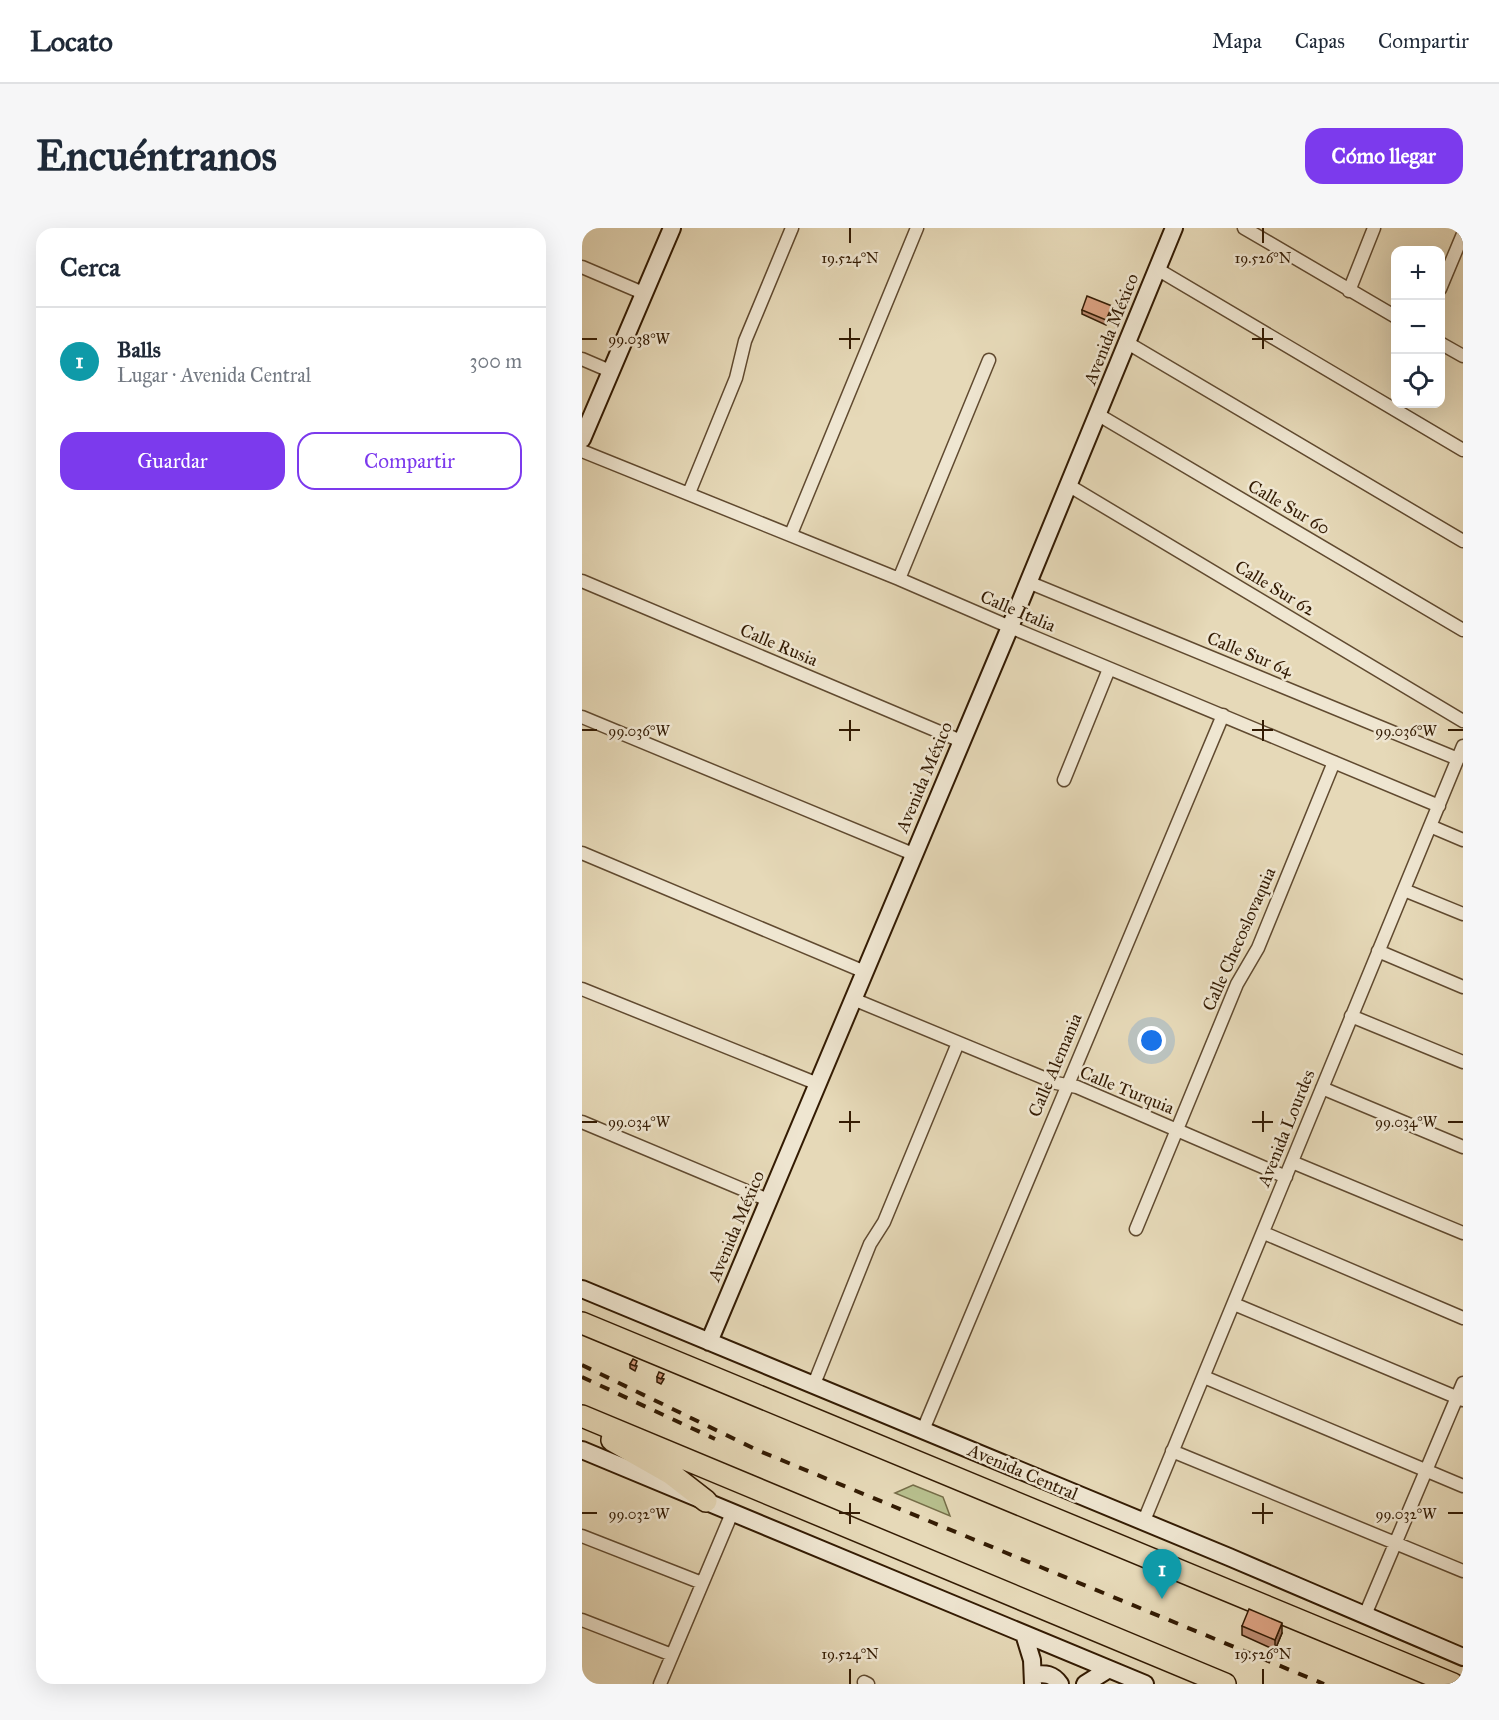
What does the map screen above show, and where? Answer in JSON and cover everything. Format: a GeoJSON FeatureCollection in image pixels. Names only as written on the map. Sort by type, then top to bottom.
{"type":"FeatureCollection","features":[{"type":"Feature","properties":{"kind":"highway","name":"Avenida Central"},"geometry":{"type":"LineString","coordinates":[[582,1323],[1453,1684]]}},
{"type":"Feature","properties":{"kind":"highway"},"geometry":{"type":"LineString","coordinates":[[582,1418],[627,1449],[670,1473],[706,1501]]}},
{"type":"Feature","properties":{"kind":"highway"},"geometry":{"type":"LineString","coordinates":[[582,1418],[1225,1684]]}},
{"type":"Feature","properties":{"kind":"highway"},"geometry":{"type":"LineString","coordinates":[[1357,1643],[1396,1648],[1463,1672]]}},
{"type":"Feature","properties":{"kind":"main road"},"geometry":{"type":"LineString","coordinates":[[582,439],[672,228]]}},
{"type":"Feature","properties":{"kind":"main road","name":"Avenida México"},"geometry":{"type":"LineString","coordinates":[[709,1342],[1010,627],[1174,228]]}},
{"type":"Feature","properties":{"kind":"main road","name":"Avenida Central"},"geometry":{"type":"LineString","coordinates":[[582,1289],[814,1384],[1463,1658]]}},
{"type":"Feature","properties":{"kind":"main road"},"geometry":{"type":"LineString","coordinates":[[582,1450],[1145,1684]]}},
{"type":"Feature","properties":{"kind":"main road"},"geometry":{"type":"LineString","coordinates":[[1024,1634],[1030,1652],[1033,1679],[1041,1674],[1052,1676],[1060,1684]]}},
{"type":"Feature","properties":{"kind":"main road"},"geometry":{"type":"LineString","coordinates":[[1085,1684],[1109,1669]]}},
{"type":"Feature","properties":{"kind":"street"},"geometry":{"type":"LineString","coordinates":[[689,493],[736,378],[745,341],[792,228]]}},
{"type":"Feature","properties":{"kind":"street"},"geometry":{"type":"LineString","coordinates":[[791,534],[917,228]]}},
{"type":"Feature","properties":{"kind":"street"},"geometry":{"type":"LineString","coordinates":[[1244,228],[1391,315]]}},
{"type":"Feature","properties":{"kind":"street"},"geometry":{"type":"LineString","coordinates":[[1349,291],[1374,228]]}},
{"type":"Feature","properties":{"kind":"street"},"geometry":{"type":"LineString","coordinates":[[1445,282],[1457,264],[1463,234]]}},
{"type":"Feature","properties":{"kind":"street"},"geometry":{"type":"LineString","coordinates":[[582,267],[643,294]]}},
{"type":"Feature","properties":{"kind":"street"},"geometry":{"type":"LineString","coordinates":[[1157,269],[1463,450]]}},
{"type":"Feature","properties":{"kind":"street"},"geometry":{"type":"LineString","coordinates":[[1126,342],[1463,541]]}},
{"type":"Feature","properties":{"kind":"street"},"geometry":{"type":"LineString","coordinates":[[1445,346],[1463,356]]}},
{"type":"Feature","properties":{"kind":"street"},"geometry":{"type":"LineString","coordinates":[[582,359],[610,371]]}},
{"type":"Feature","properties":{"kind":"street"},"geometry":{"type":"LineString","coordinates":[[899,579],[989,360]]}},
{"type":"Feature","properties":{"kind":"street","name":"Calle Sur 60"},"geometry":{"type":"LineString","coordinates":[[1097,414],[1463,630]]}},
{"type":"Feature","properties":{"kind":"street","name":"Calle Italia"},"geometry":{"type":"LineString","coordinates":[[582,451],[791,534],[1438,806]]}},
{"type":"Feature","properties":{"kind":"street","name":"Calle Sur 62"},"geometry":{"type":"LineString","coordinates":[[1068,485],[1463,721]]}},
{"type":"Feature","properties":{"kind":"street","name":"Calle Rusia"},"geometry":{"type":"LineString","coordinates":[[582,581],[961,741]]}},
{"type":"Feature","properties":{"kind":"street","name":"Calle Sur 64"},"geometry":{"type":"LineString","coordinates":[[1028,582],[1459,764]]}},
{"type":"Feature","properties":{"kind":"street"},"geometry":{"type":"LineString","coordinates":[[1064,780],[1109,669]]}},
{"type":"Feature","properties":{"kind":"street","name":"Calle Alemania"},"geometry":{"type":"LineString","coordinates":[[923,1430],[1223,715]]}},
{"type":"Feature","properties":{"kind":"street"},"geometry":{"type":"LineString","coordinates":[[582,717],[913,854]]}},
{"type":"Feature","properties":{"kind":"street","name":"Avenida Lourdes"},"geometry":{"type":"LineString","coordinates":[[1143,1523],[1438,806],[1459,764],[1463,746]]}},
{"type":"Feature","properties":{"kind":"street","name":"Calle Checoslovaquia"},"geometry":{"type":"LineString","coordinates":[[1136,1229],[1237,984],[1258,948],[1335,762]]}},
{"type":"Feature","properties":{"kind":"street"},"geometry":{"type":"LineString","coordinates":[[1430,826],[1463,840]]}},
{"type":"Feature","properties":{"kind":"street"},"geometry":{"type":"LineString","coordinates":[[582,853],[865,972]]}},
{"type":"Feature","properties":{"kind":"street"},"geometry":{"type":"LineString","coordinates":[[1404,890],[1463,914]]}},
{"type":"Feature","properties":{"kind":"street"},"geometry":{"type":"LineString","coordinates":[[1378,951],[1463,987]]}},
{"type":"Feature","properties":{"kind":"street"},"geometry":{"type":"LineString","coordinates":[[582,988],[818,1084]]}},
{"type":"Feature","properties":{"kind":"street","name":"Calle Turquia"},"geometry":{"type":"LineString","coordinates":[[853,999],[1286,1177]]}},
{"type":"Feature","properties":{"kind":"street"},"geometry":{"type":"LineString","coordinates":[[1351,1016],[1463,1062]]}},
{"type":"Feature","properties":{"kind":"street"},"geometry":{"type":"LineString","coordinates":[[814,1384],[870,1244],[884,1222],[958,1043]]}},
{"type":"Feature","properties":{"kind":"street"},"geometry":{"type":"LineString","coordinates":[[1322,1088],[1463,1147]]}},
{"type":"Feature","properties":{"kind":"street"},"geometry":{"type":"LineString","coordinates":[[582,1122],[768,1200]]}},
{"type":"Feature","properties":{"kind":"street"},"geometry":{"type":"LineString","coordinates":[[1292,1162],[1463,1233]]}},
{"type":"Feature","properties":{"kind":"street"},"geometry":{"type":"LineString","coordinates":[[1264,1233],[1463,1318]]}},
{"type":"Feature","properties":{"kind":"street"},"geometry":{"type":"LineString","coordinates":[[1234,1304],[1460,1399]]}},
{"type":"Feature","properties":{"kind":"street"},"geometry":{"type":"LineString","coordinates":[[1204,1377],[1463,1486]]}},
{"type":"Feature","properties":{"kind":"street"},"geometry":{"type":"LineString","coordinates":[[1365,1615],[1426,1471],[1460,1399],[1463,1383]]}},
{"type":"Feature","properties":{"kind":"street"},"geometry":{"type":"LineString","coordinates":[[1172,1451],[1463,1571]]}},
{"type":"Feature","properties":{"kind":"street"},"geometry":{"type":"LineString","coordinates":[[660,1684],[732,1513]]}},
{"type":"Feature","properties":{"kind":"street"},"geometry":{"type":"LineString","coordinates":[[582,1536],[702,1583]]}},
{"type":"Feature","properties":{"kind":"street"},"geometry":{"type":"LineString","coordinates":[[582,1620],[672,1654]]}},
{"type":"Feature","properties":{"kind":"green space"},"geometry":{"type":"Polygon","coordinates":[[[913,1485],[943,1497],[950,1516],[895,1493],[913,1485]]]}},
{"type":"Feature","properties":{"kind":"building"},"geometry":{"type":"Polygon","coordinates":[[[1087,296],[1112,306],[1106,320],[1082,310],[1087,296]]]}},
{"type":"Feature","properties":{"kind":"building"},"geometry":{"type":"Polygon","coordinates":[[[633,1359],[637,1361],[635,1366],[630,1364],[633,1359]]]}},
{"type":"Feature","properties":{"kind":"building"},"geometry":{"type":"Polygon","coordinates":[[[659,1372],[664,1374],[661,1379],[657,1377],[659,1372]]]}},
{"type":"Feature","properties":{"kind":"building"},"geometry":{"type":"Polygon","coordinates":[[[1249,1609],[1282,1623],[1275,1640],[1242,1626],[1249,1609]]]}},
{"type":"Feature","properties":{"kind":"railway"},"geometry":{"type":"LineString","coordinates":[[582,1365],[757,1450],[1324,1684]]}},
{"type":"Feature","properties":{"kind":"railway"},"geometry":{"type":"LineString","coordinates":[[582,1377],[715,1439]]}},
{"type":"Feature","properties":{"kind":"place","name":"Balls"},"geometry":{"type":"Point","coordinates":[1162,1599]}}]}
